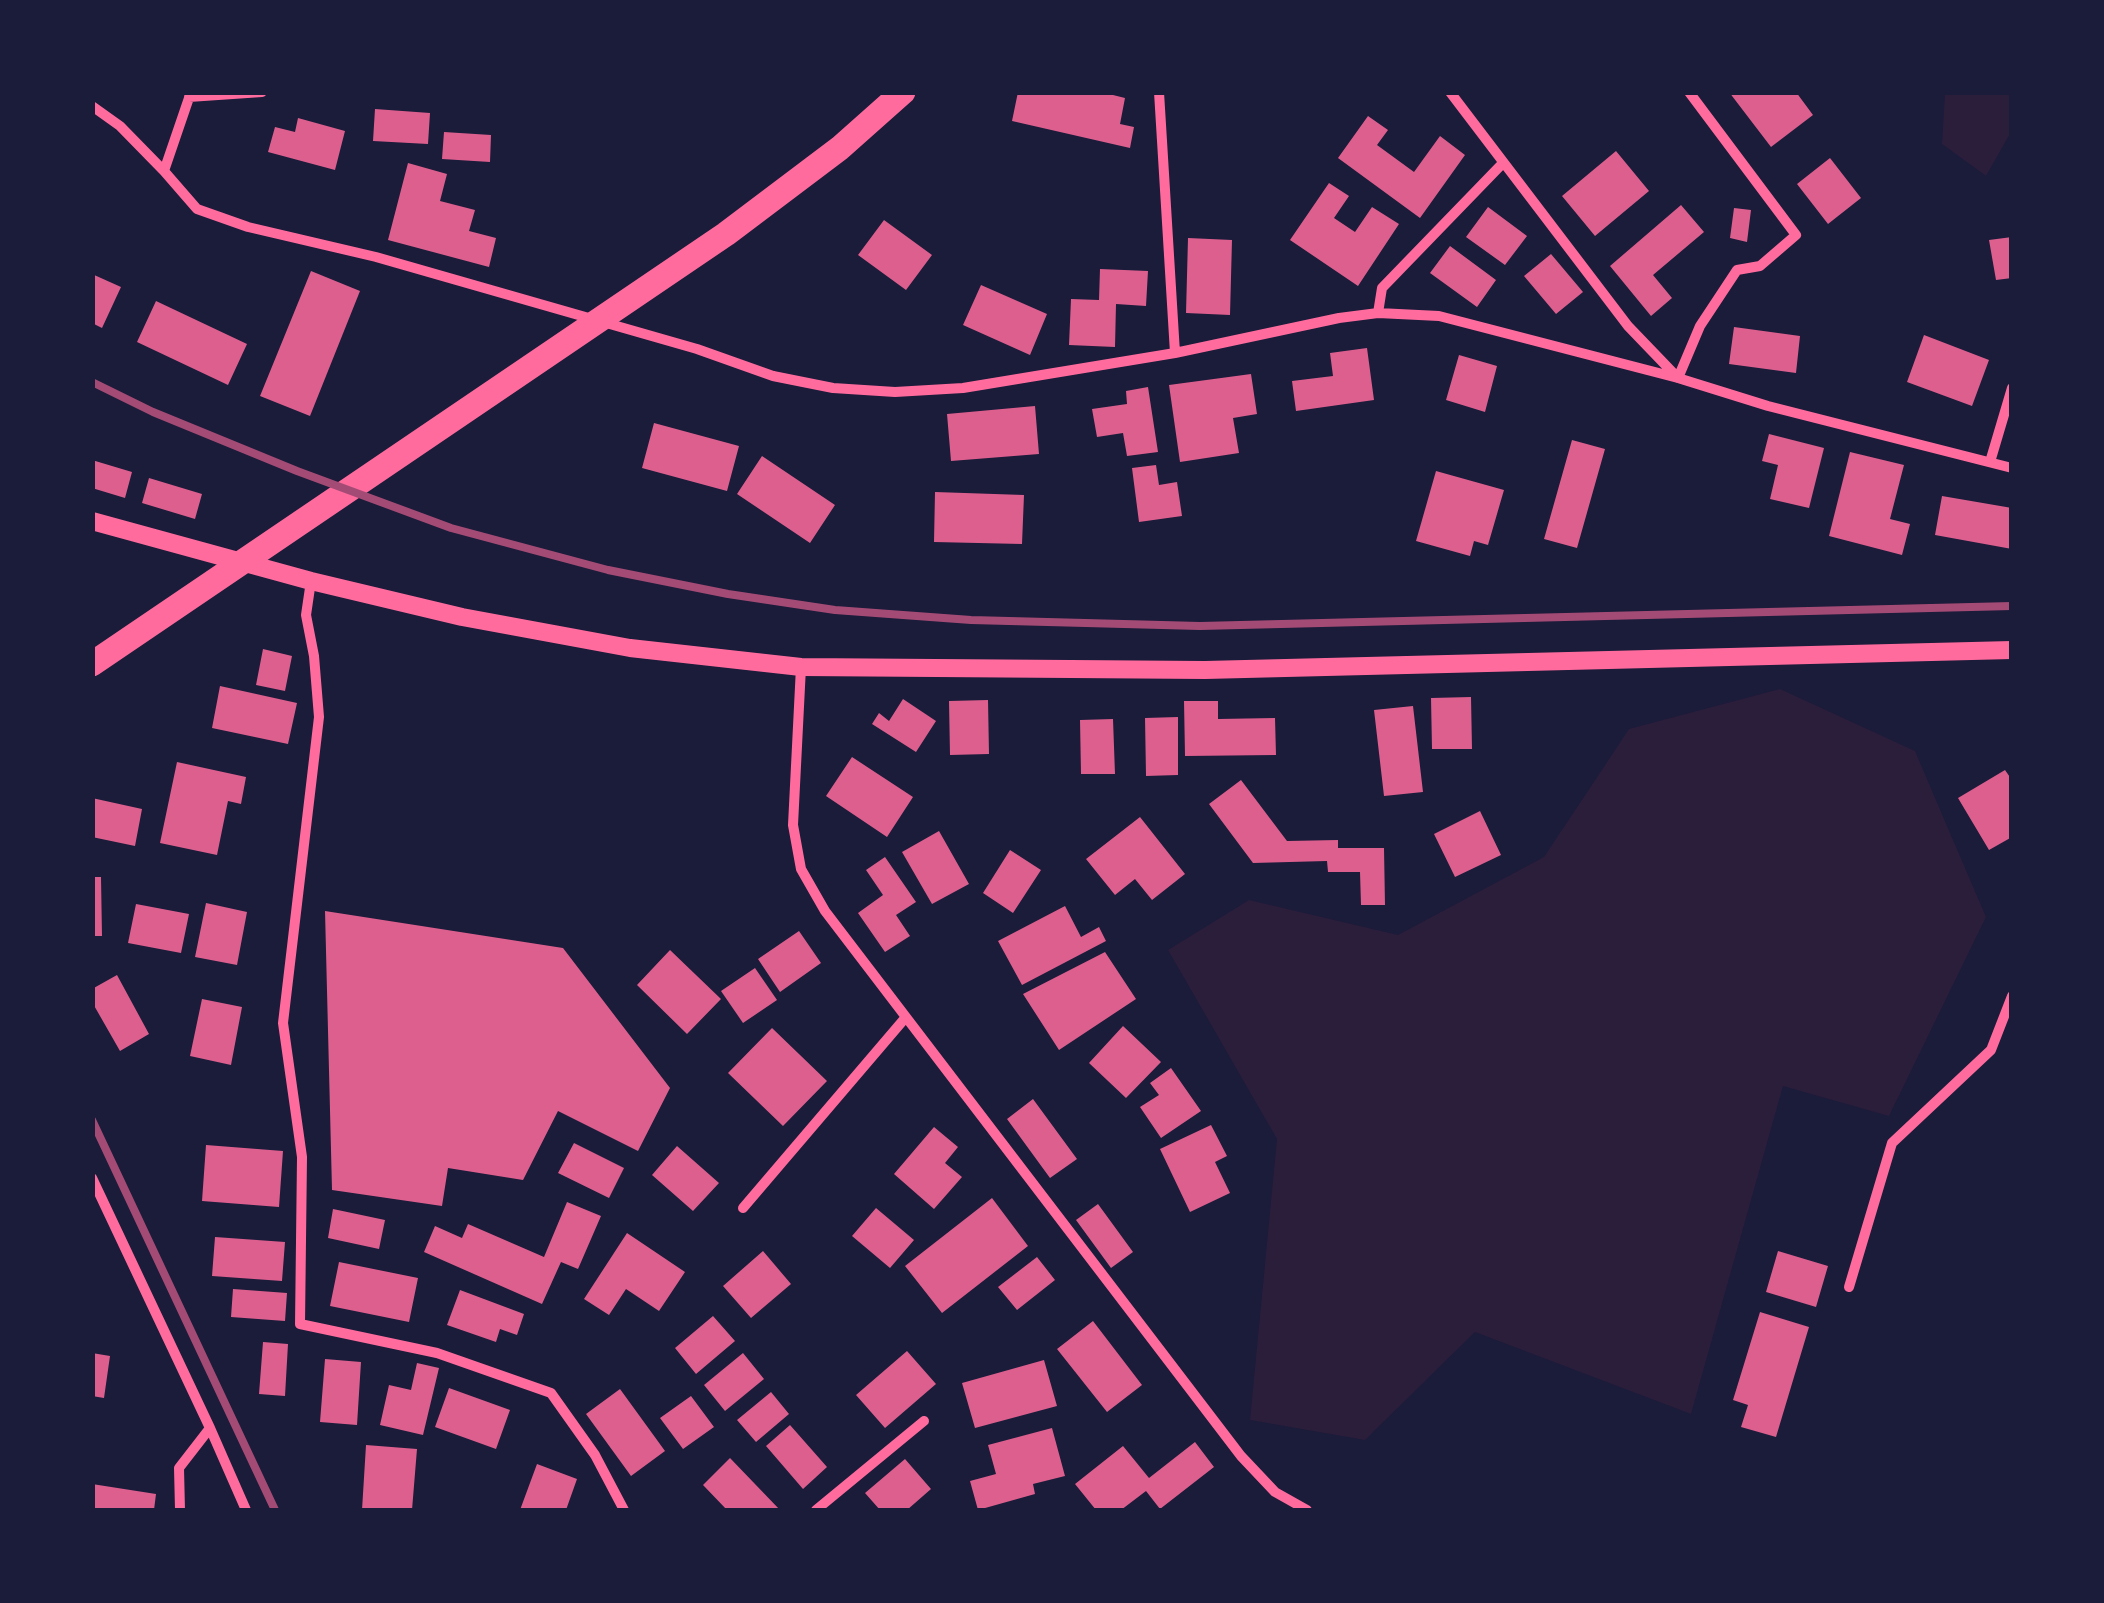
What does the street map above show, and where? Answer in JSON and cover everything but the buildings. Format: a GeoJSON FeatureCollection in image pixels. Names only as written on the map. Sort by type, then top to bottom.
{"type":"FeatureCollection","features":[{"type":"Feature","properties":{"kind":"highway"},"geometry":{"type":"LineString","coordinates":[[92,664],[726,234],[840,148],[903,92]]}},
{"type":"Feature","properties":{"kind":"street"},"geometry":{"type":"LineString","coordinates":[[164,171],[190,95],[262,92]]}},
{"type":"Feature","properties":{"kind":"street"},"geometry":{"type":"LineString","coordinates":[[1159,92],[1175,353]]}},
{"type":"Feature","properties":{"kind":"street"},"geometry":{"type":"LineString","coordinates":[[1450,92],[1628,326],[1678,378]]}},
{"type":"Feature","properties":{"kind":"street"},"geometry":{"type":"LineString","coordinates":[[1678,378],[1700,326],[1737,270],[1760,266],[1796,235],[1689,92]]}},
{"type":"Feature","properties":{"kind":"street"},"geometry":{"type":"LineString","coordinates":[[92,106],[120,126],[197,209],[248,227],[376,257],[697,349],[773,376],[833,388],[895,392],[963,388],[1175,353],[1339,318],[1378,313],[1438,316],[2012,468]]}},
{"type":"Feature","properties":{"kind":"street"},"geometry":{"type":"LineString","coordinates":[[1378,313],[1382,288],[1503,163]]}},
{"type":"Feature","properties":{"kind":"street"},"geometry":{"type":"LineString","coordinates":[[1990,462],[2012,388]]}},
{"type":"Feature","properties":{"kind":"street"},"geometry":{"type":"LineString","coordinates":[[92,520],[310,581],[462,618],[630,648],[801,667],[1205,670],[2012,650]]}},
{"type":"Feature","properties":{"kind":"street"},"geometry":{"type":"LineString","coordinates":[[310,581],[306,616],[319,717],[283,1023],[302,1157],[300,1324],[437,1353],[552,1393],[595,1455],[624,1510]]}},
{"type":"Feature","properties":{"kind":"street"},"geometry":{"type":"LineString","coordinates":[[801,667],[793,825],[802,869],[825,910],[1241,1456],[1275,1492],[1307,1510]]}},
{"type":"Feature","properties":{"kind":"street"},"geometry":{"type":"LineString","coordinates":[[1848,1286],[1892,1142],[1991,1050],[2012,996]]}},
{"type":"Feature","properties":{"kind":"street"},"geometry":{"type":"LineString","coordinates":[[744,1208],[906,1017]]}},
{"type":"Feature","properties":{"kind":"street"},"geometry":{"type":"LineString","coordinates":[[92,1178],[246,1510]]}},
{"type":"Feature","properties":{"kind":"street"},"geometry":{"type":"LineString","coordinates":[[92,1206],[106,1208]]}},
{"type":"Feature","properties":{"kind":"street"},"geometry":{"type":"LineString","coordinates":[[816,1510],[924,1422]]}},
{"type":"Feature","properties":{"kind":"street"},"geometry":{"type":"LineString","coordinates":[[180,1510],[178,1468],[210,1428]]}},
{"type":"Feature","properties":{"kind":"shaded area"},"geometry":{"type":"Polygon","coordinates":[[[1945,93],[2011,93],[2011,132],[1986,176],[1942,144],[1945,93]]]}},
{"type":"Feature","properties":{"kind":"shaded area"},"geometry":{"type":"Polygon","coordinates":[[[1780,689],[1915,751],[1986,917],[1889,1116],[1783,1086],[1691,1414],[1475,1332],[1365,1440],[1250,1420],[1277,1139],[1168,950],[1249,900],[1398,935],[1544,857],[1629,729],[1780,689]]]}},
{"type":"Feature","properties":{"kind":"railway"},"geometry":{"type":"LineString","coordinates":[[92,382],[153,412],[297,471],[451,528],[608,570],[835,610],[971,620],[1200,626],[2012,606]]}},
{"type":"Feature","properties":{"kind":"railway"},"geometry":{"type":"LineString","coordinates":[[92,1120],[275,1510]]}}]}
